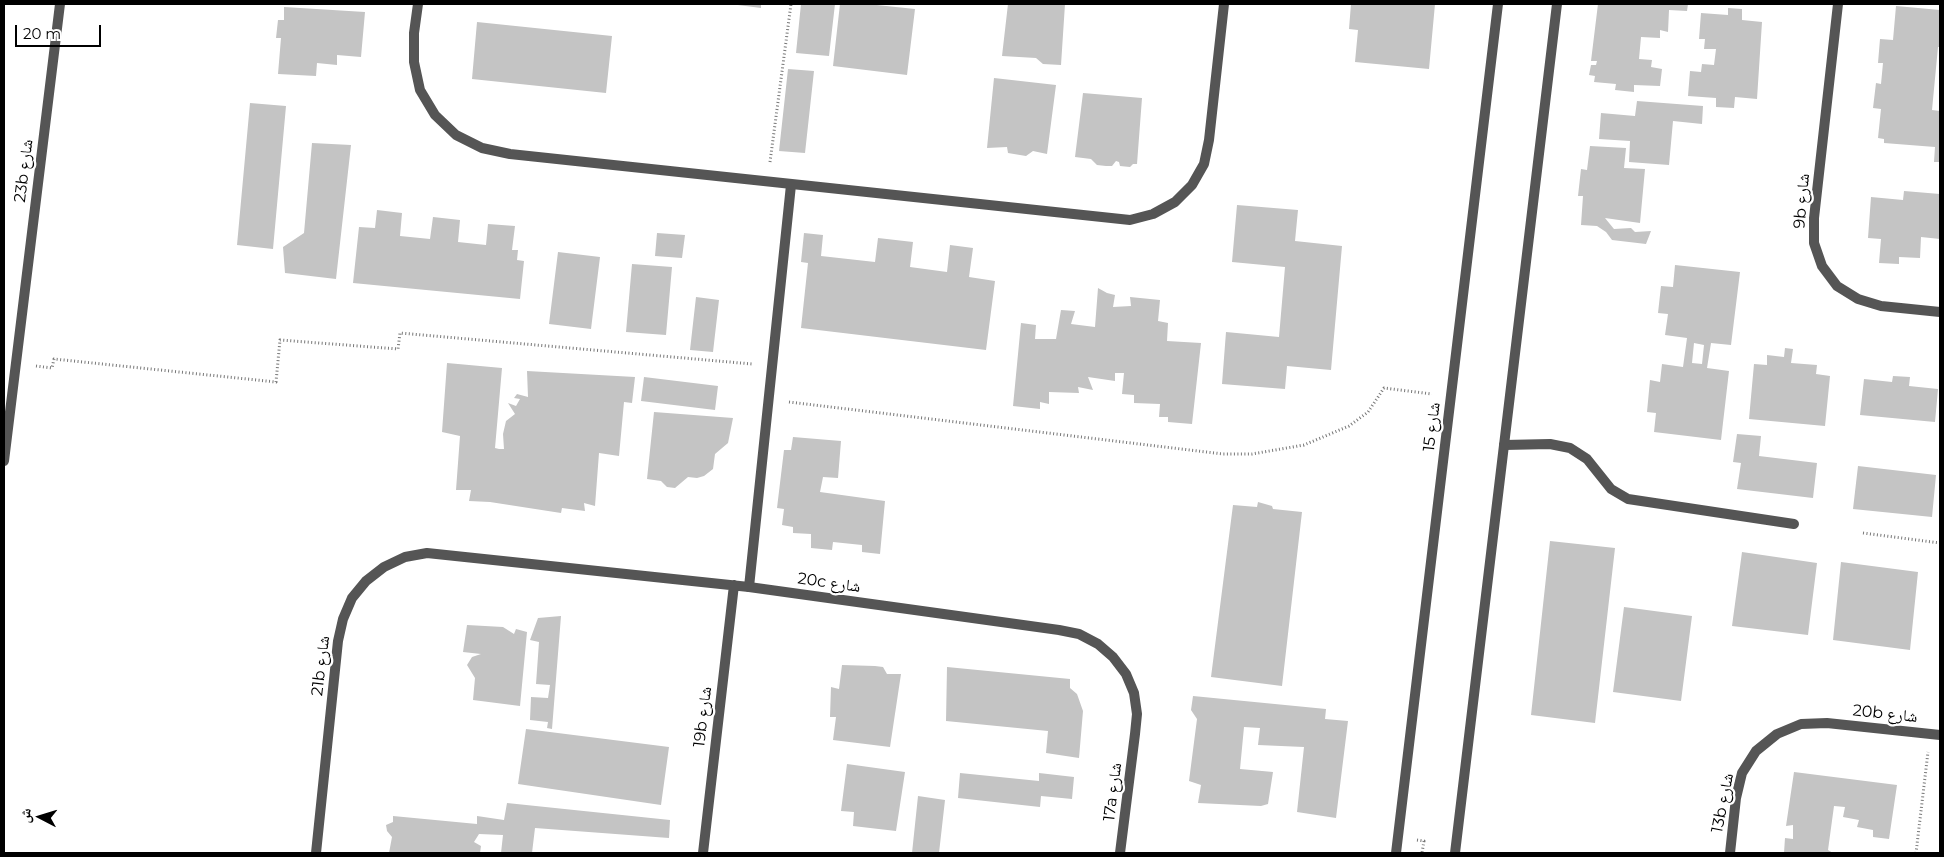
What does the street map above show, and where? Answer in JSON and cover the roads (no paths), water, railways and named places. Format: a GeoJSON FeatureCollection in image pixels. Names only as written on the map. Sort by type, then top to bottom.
{"type":"FeatureCollection","features":[{"type":"Feature","properties":{"kind":"street","name":"23b شارع"},"geometry":{"type":"LineString","coordinates":[[4,461],[8,396],[15,364],[60,4]]}},
{"type":"Feature","properties":{"kind":"street"},"geometry":{"type":"LineString","coordinates":[[418,4],[414,33],[414,62],[420,90],[435,115],[442,122],[456,135],[482,148],[510,154],[1130,220],[1154,214],[1175,202],[1192,185],[1204,164],[1209,140],[1224,4]]}},
{"type":"Feature","properties":{"kind":"street","name":"شارع 15"},"geometry":{"type":"LineString","coordinates":[[1396,853],[1498,4]]}},
{"type":"Feature","properties":{"kind":"street"},"geometry":{"type":"LineString","coordinates":[[1455,853],[1556,4]]}},
{"type":"Feature","properties":{"kind":"street","name":"9b شارع"},"geometry":{"type":"LineString","coordinates":[[1838,4],[1814,218],[1814,243],[1822,266],[1837,286],[1858,300],[1881,306],[1940,312]]}},
{"type":"Feature","properties":{"kind":"street"},"geometry":{"type":"LineString","coordinates":[[749,587],[791,185]]}},
{"type":"Feature","properties":{"kind":"street"},"geometry":{"type":"LineString","coordinates":[[1504,445],[1560,445],[1570,448],[1587,459],[1611,489],[1628,499],[1794,524]]}},
{"type":"Feature","properties":{"kind":"street","name":"21b شارع"},"geometry":{"type":"LineString","coordinates":[[316,853],[338,642],[343,619],[352,598],[366,581],[384,567],[412,556],[427,553],[450,554]]}},
{"type":"Feature","properties":{"kind":"street","name":"20c شارع"},"geometry":{"type":"LineString","coordinates":[[450,554],[734,585],[1079,634],[1098,644],[1113,657],[1126,674],[1134,693],[1137,714],[1135,734]]}},
{"type":"Feature","properties":{"kind":"street","name":"19b شارع"},"geometry":{"type":"LineString","coordinates":[[703,853],[734,585]]}},
{"type":"Feature","properties":{"kind":"street","name":"20b شارع"},"geometry":{"type":"LineString","coordinates":[[1827,723],[1935,735]]}},
{"type":"Feature","properties":{"kind":"street","name":"13b شارع"},"geometry":{"type":"LineString","coordinates":[[1730,853],[1736,798],[1742,773],[1756,751],[1777,734],[1801,724],[1827,723]]}},
{"type":"Feature","properties":{"kind":"street","name":"17a شارع"},"geometry":{"type":"LineString","coordinates":[[1120,853],[1135,734]]}}]}
